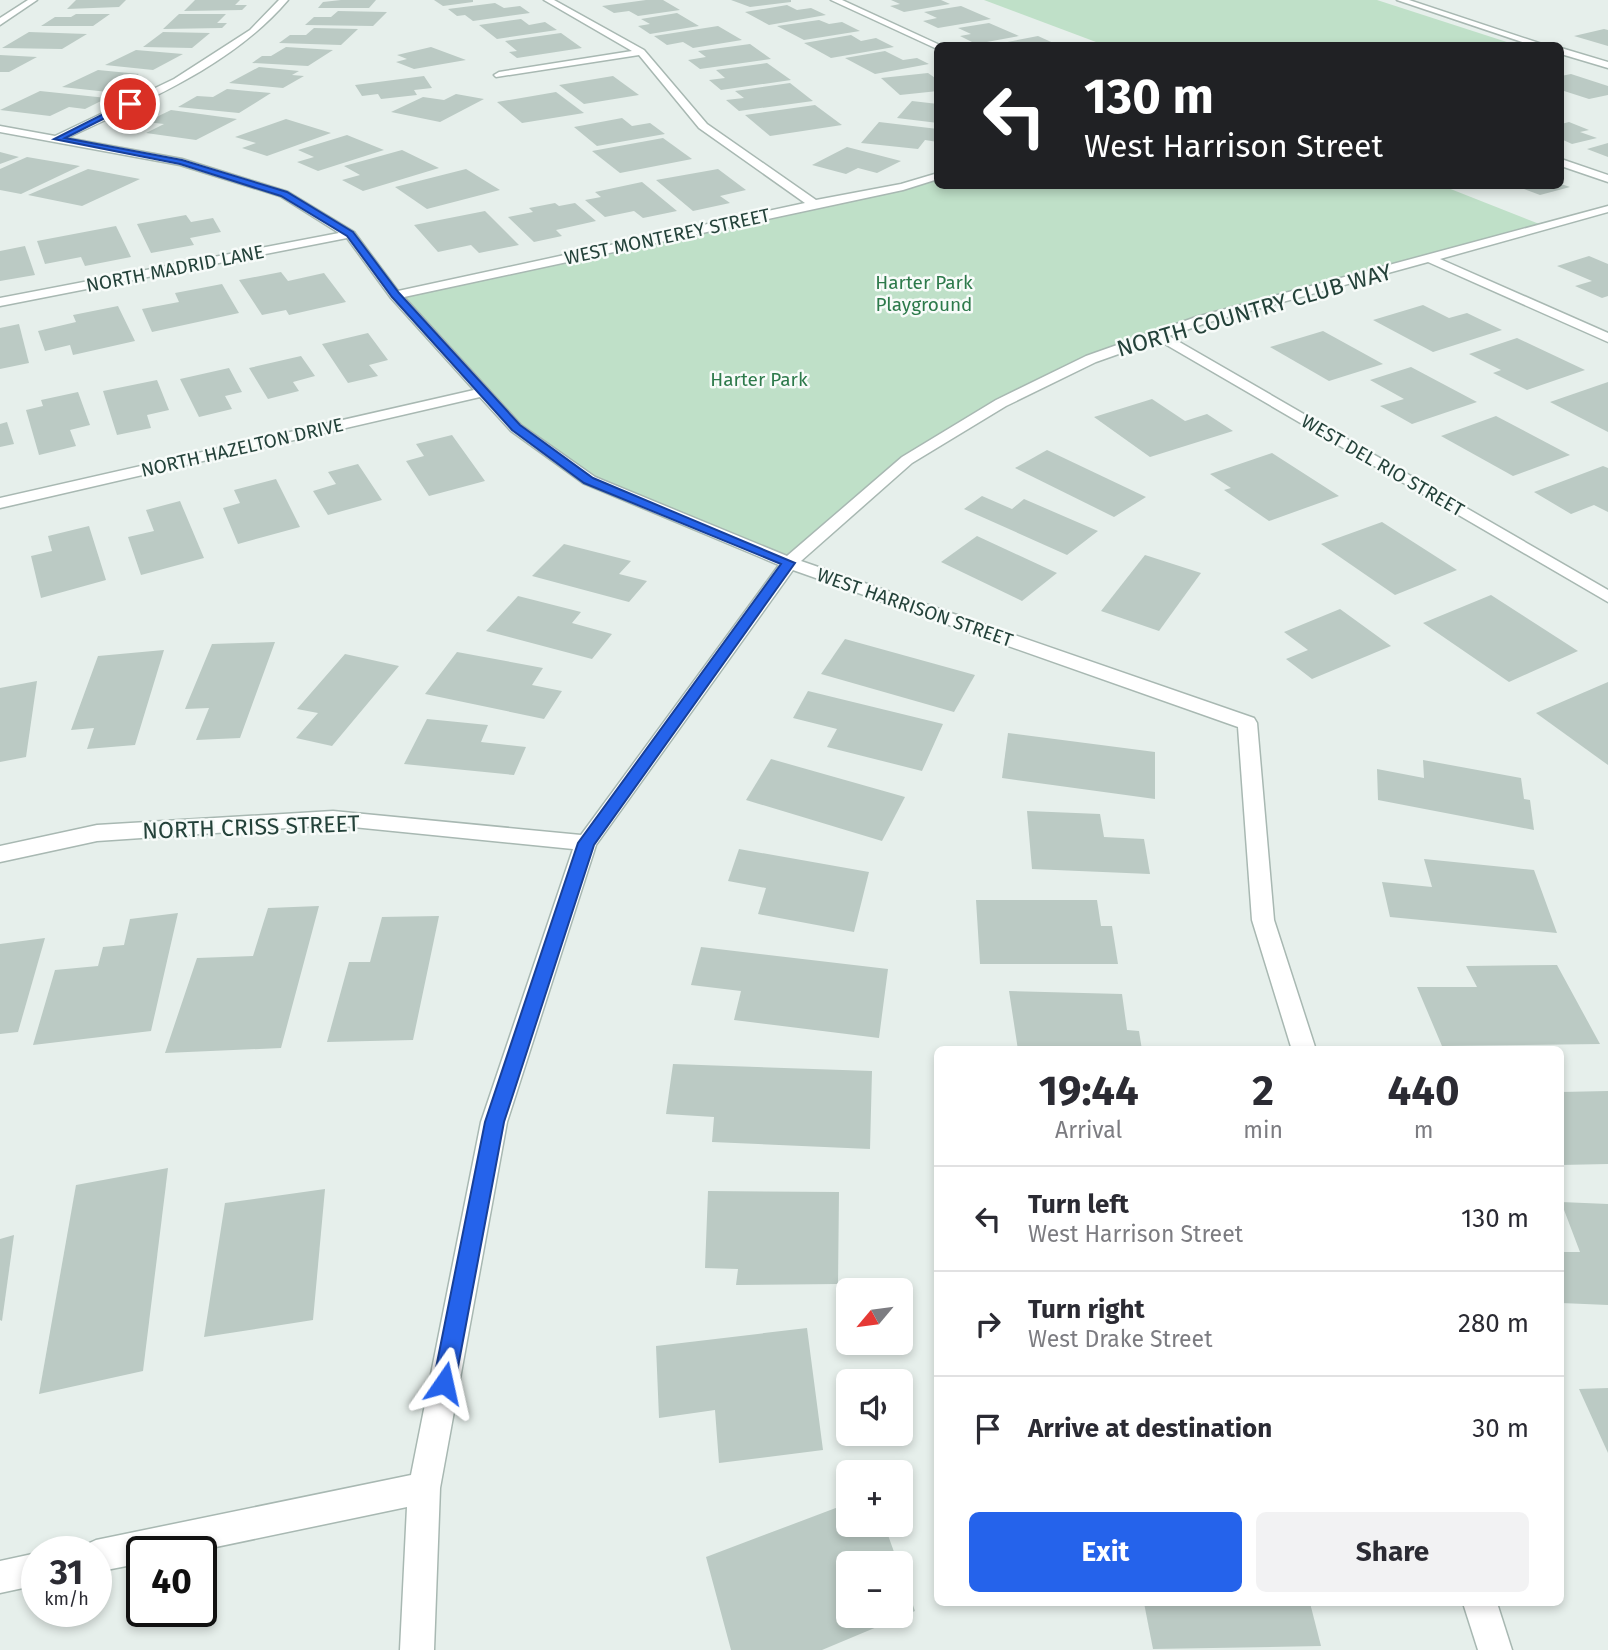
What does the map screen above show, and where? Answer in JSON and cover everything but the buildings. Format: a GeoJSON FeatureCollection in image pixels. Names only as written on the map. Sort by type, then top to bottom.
{"type":"FeatureCollection","features":[{"type":"Feature","properties":{"kind":"street"},"geometry":{"type":"LineString","coordinates":[[0,22],[33,0]]}},
{"type":"Feature","properties":{"kind":"street"},"geometry":{"type":"LineString","coordinates":[[57,139],[177,81],[253,32],[284,0]]}},
{"type":"Feature","properties":{"kind":"street"},"geometry":{"type":"LineString","coordinates":[[548,0],[641,52],[703,126],[814,204]]}},
{"type":"Feature","properties":{"kind":"street"},"geometry":{"type":"LineString","coordinates":[[835,0],[934,44]]}},
{"type":"Feature","properties":{"kind":"street"},"geometry":{"type":"LineString","coordinates":[[1401,0],[1532,42]]}},
{"type":"Feature","properties":{"kind":"street"},"geometry":{"type":"LineString","coordinates":[[499,75],[641,52]]}},
{"type":"Feature","properties":{"kind":"street"},"geometry":{"type":"LineString","coordinates":[[1564,52],[1608,65]]}},
{"type":"Feature","properties":{"kind":"street","name":"WEST HARRISON STREET"},"geometry":{"type":"LineString","coordinates":[[0,129],[182,162],[284,194],[350,234],[396,295],[516,428],[589,480],[789,563],[1247,723],[1263,920],[1303,1046]]}},
{"type":"Feature","properties":{"kind":"street"},"geometry":{"type":"LineString","coordinates":[[1564,163],[1608,179]]}},
{"type":"Feature","properties":{"kind":"street","name":"WEST MONTEREY STREET"},"geometry":{"type":"LineString","coordinates":[[396,295],[903,187],[934,177]]}},
{"type":"Feature","properties":{"kind":"street","name":"NORTH COUNTRY CLUB WAY"},"geometry":{"type":"LineString","coordinates":[[417,1650],[424,1488],[494,1122],[586,843],[789,563],[907,460],[1001,403],[1091,359],[1157,334],[1608,209]]}},
{"type":"Feature","properties":{"kind":"street","name":"NORTH MADRID LANE"},"geometry":{"type":"LineString","coordinates":[[0,302],[350,234]]}},
{"type":"Feature","properties":{"kind":"street"},"geometry":{"type":"LineString","coordinates":[[1431,259],[1608,338]]}},
{"type":"Feature","properties":{"kind":"street","name":"WEST DEL RIO STREET"},"geometry":{"type":"LineString","coordinates":[[1157,334],[1608,597]]}},
{"type":"Feature","properties":{"kind":"street","name":"NORTH HAZELTON DRIVE"},"geometry":{"type":"LineString","coordinates":[[0,503],[483,392]]}},
{"type":"Feature","properties":{"kind":"street","name":"NORTH CRISS STREET"},"geometry":{"type":"LineString","coordinates":[[0,854],[97,833],[333,818],[586,843]]}},
{"type":"Feature","properties":{"kind":"street"},"geometry":{"type":"LineString","coordinates":[[112,1553],[424,1488]]}},
{"type":"Feature","properties":{"kind":"street"},"geometry":{"type":"LineString","coordinates":[[0,1577],[21,1572]]}},
{"type":"Feature","properties":{"kind":"street"},"geometry":{"type":"LineString","coordinates":[[1481,1606],[1495,1650]]}},
{"type":"Feature","properties":{"kind":"green space"},"geometry":{"type":"Polygon","coordinates":[[[984,0],[1377,0],[1507,42],[1096,42],[984,0]]]}},
{"type":"Feature","properties":{"kind":"green space","name":"Harter Park"},"geometry":{"type":"Polygon","coordinates":[[[934,177],[934,189],[1451,189],[1547,227],[1201,320],[1091,359],[907,460],[789,563],[589,480],[516,428],[395,295],[934,177]]]}},
{"type":"Feature","properties":{"kind":"route"},"geometry":{"type":"LineString","coordinates":[[130,104],[57,139],[182,162],[284,194],[350,234],[396,295],[516,428],[589,480],[789,563],[586,843],[494,1122],[444,1383]]}},
{"type":"Feature","properties":{"kind":"park label","name":"Harter Park Playground"},"geometry":{"type":"Point","coordinates":[924,293]}}]}
